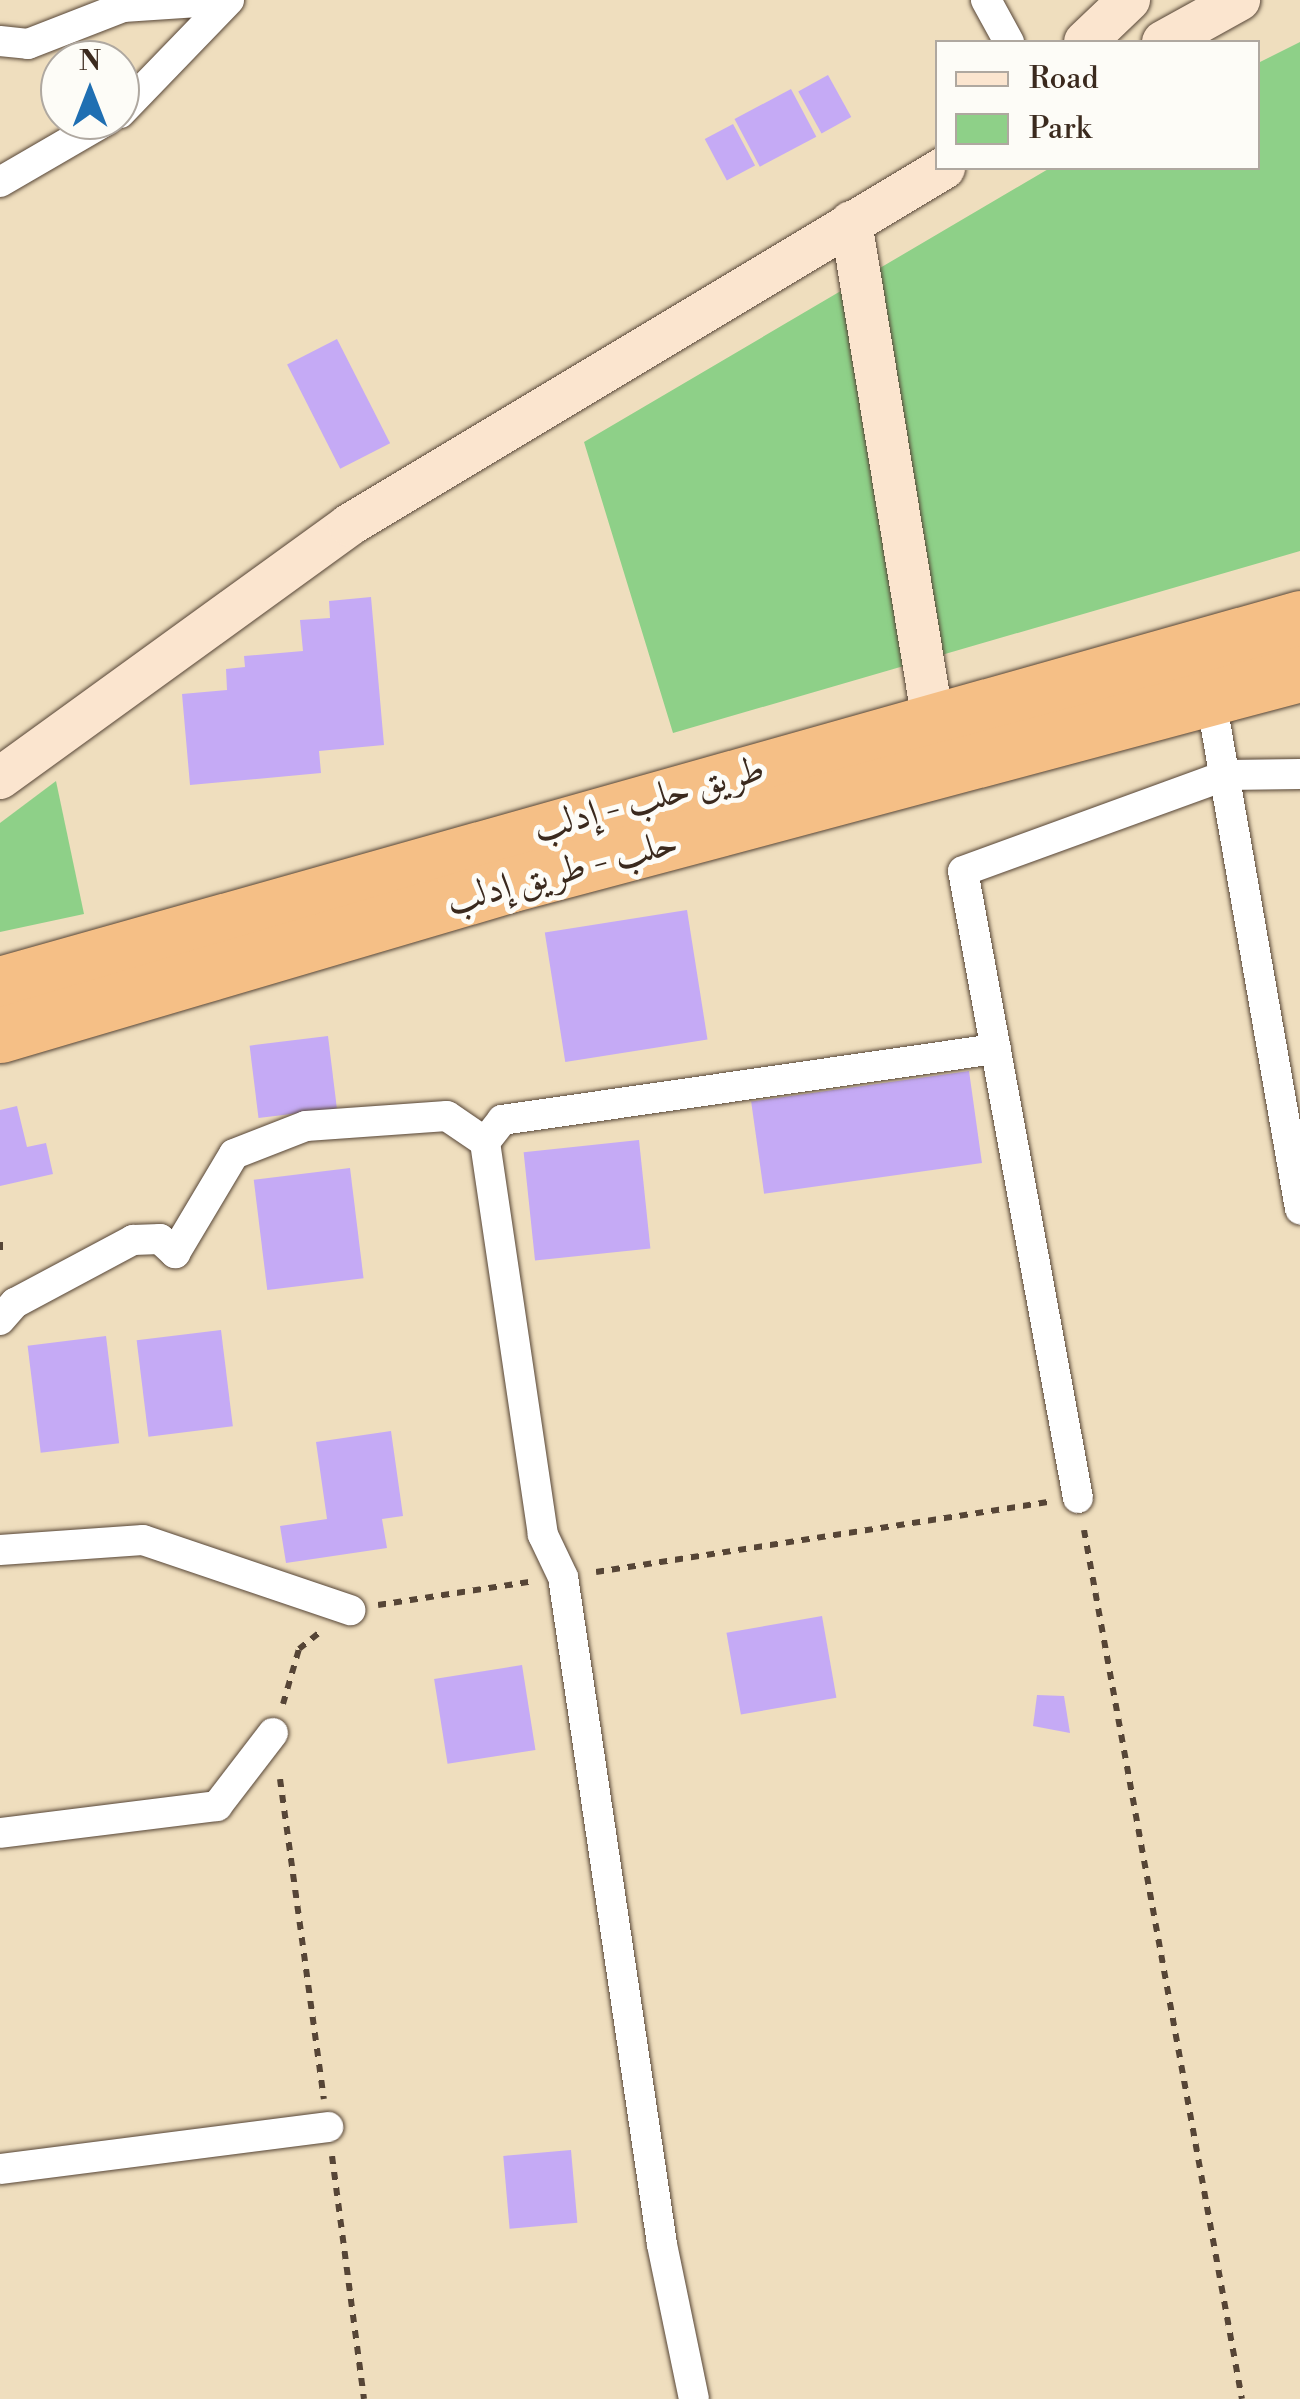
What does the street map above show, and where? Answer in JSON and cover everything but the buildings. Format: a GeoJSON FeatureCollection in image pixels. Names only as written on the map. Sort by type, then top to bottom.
{"type":"FeatureCollection","features":[{"type":"Feature","properties":{"kind":"highway","name":"طريق حلب - إدلب"},"geometry":{"type":"LineString","coordinates":[[0,984],[1300,618]]}},
{"type":"Feature","properties":{"kind":"highway","name":"حلب - طريق إدلب"},"geometry":{"type":"LineString","coordinates":[[0,1035],[509,885],[1300,674]]}},
{"type":"Feature","properties":{"kind":"street"},"geometry":{"type":"LineString","coordinates":[[0,41],[28,44],[123,8],[228,0]]}},
{"type":"Feature","properties":{"kind":"street"},"geometry":{"type":"LineString","coordinates":[[140,92],[228,0]]}},
{"type":"Feature","properties":{"kind":"street"},"geometry":{"type":"LineString","coordinates":[[986,0],[1008,40]]}},
{"type":"Feature","properties":{"kind":"street"},"geometry":{"type":"LineString","coordinates":[[1088,40],[1129,0]]}},
{"type":"Feature","properties":{"kind":"street"},"geometry":{"type":"LineString","coordinates":[[1168,40],[1239,0]]}},
{"type":"Feature","properties":{"kind":"street"},"geometry":{"type":"LineString","coordinates":[[0,182],[73,140]]}},
{"type":"Feature","properties":{"kind":"street"},"geometry":{"type":"LineString","coordinates":[[0,778],[349,524],[941,170]]}},
{"type":"Feature","properties":{"kind":"street"},"geometry":{"type":"LineString","coordinates":[[851,222],[934,721]]}},
{"type":"Feature","properties":{"kind":"street"},"geometry":{"type":"LineString","coordinates":[[1211,700],[1300,1209]]}},
{"type":"Feature","properties":{"kind":"street"},"geometry":{"type":"LineString","coordinates":[[1078,1498],[963,870],[1226,776],[1300,774]]}},
{"type":"Feature","properties":{"kind":"street"},"geometry":{"type":"LineString","coordinates":[[484,1142],[502,1120],[996,1048]]}},
{"type":"Feature","properties":{"kind":"street"},"geometry":{"type":"LineString","coordinates":[[0,1320],[15,1303],[133,1240],[160,1239],[176,1253],[234,1154],[306,1126],[447,1116],[484,1142],[543,1535],[563,1577],[662,2244],[694,2399]]}},
{"type":"Feature","properties":{"kind":"street"},"geometry":{"type":"LineString","coordinates":[[0,1550],[143,1540],[350,1610]]}},
{"type":"Feature","properties":{"kind":"street"},"geometry":{"type":"LineString","coordinates":[[0,1833],[218,1806],[273,1733]]}},
{"type":"Feature","properties":{"kind":"street"},"geometry":{"type":"LineString","coordinates":[[0,2168],[328,2127]]}},
{"type":"Feature","properties":{"kind":"path"},"geometry":{"type":"LineString","coordinates":[[0,1242],[0,1254]]}},
{"type":"Feature","properties":{"kind":"path"},"geometry":{"type":"LineString","coordinates":[[364,2399],[273,1733],[299,1649],[350,1610],[1078,1498],[1242,2399]]}},
{"type":"Feature","properties":{"kind":"green space"},"geometry":{"type":"Polygon","coordinates":[[[1300,42],[1300,551],[673,733],[584,442],[1047,170],[1260,170],[1260,62],[1300,42]]]}},
{"type":"Feature","properties":{"kind":"green space"},"geometry":{"type":"Polygon","coordinates":[[[56,781],[84,914],[0,932],[0,823],[56,781]]]}}]}
